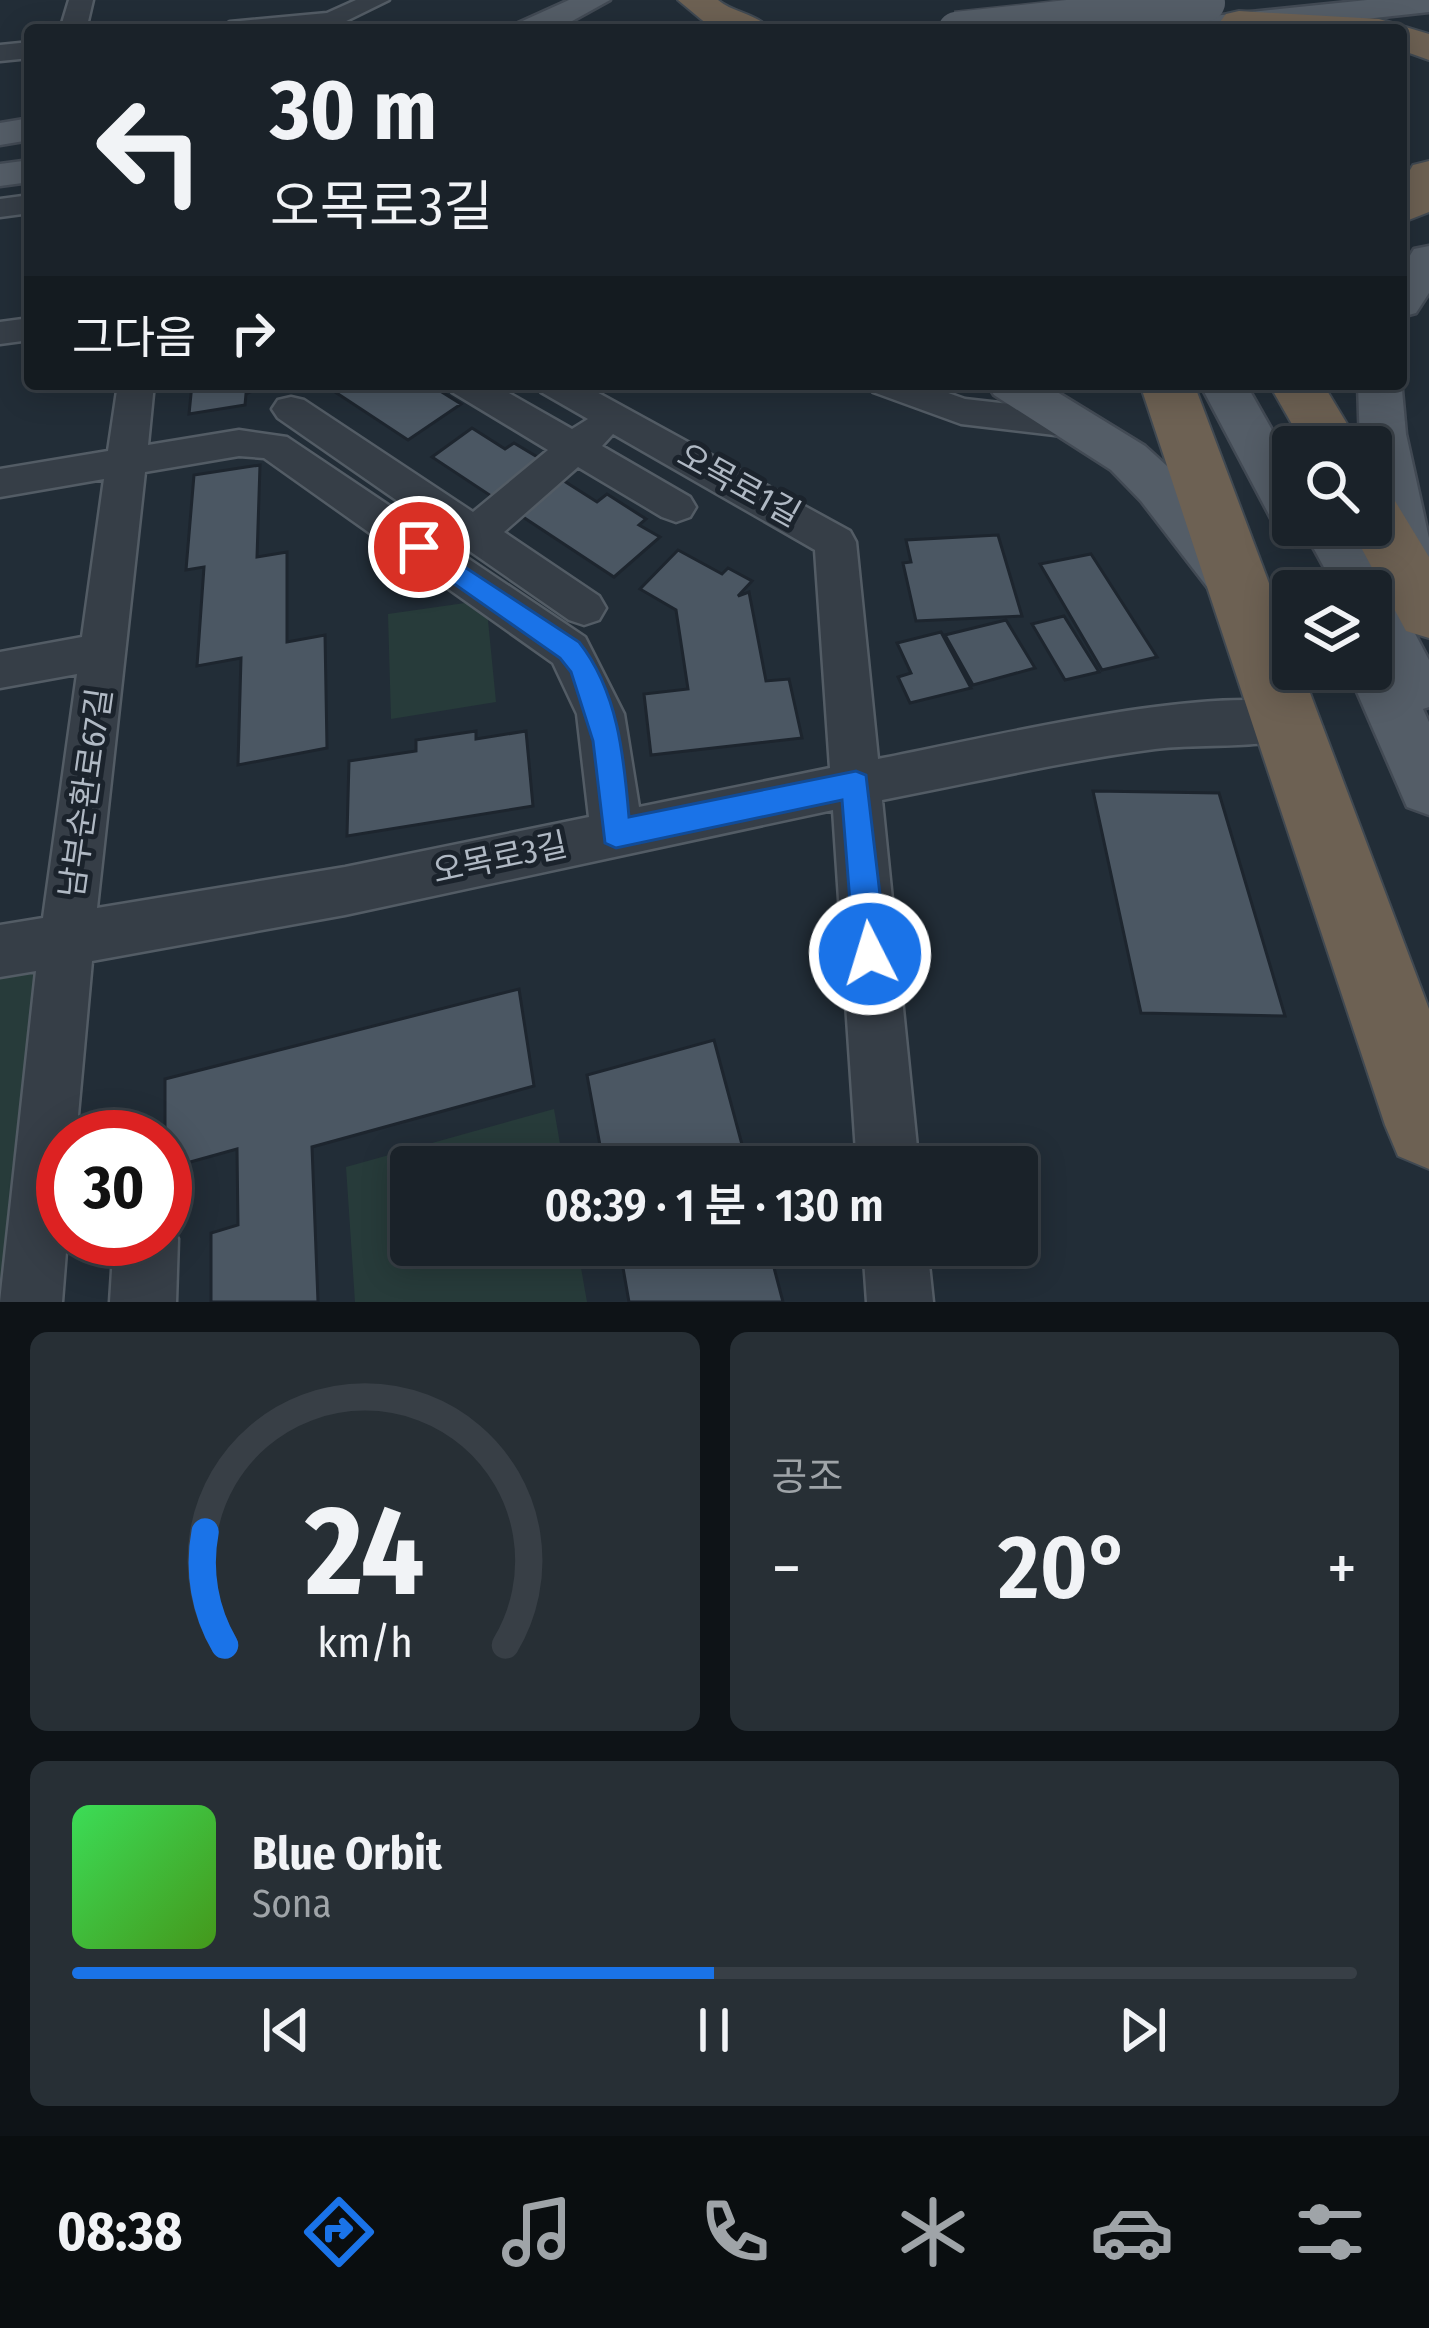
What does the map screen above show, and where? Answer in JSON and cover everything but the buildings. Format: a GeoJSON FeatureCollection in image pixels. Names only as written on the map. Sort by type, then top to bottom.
{"type":"FeatureCollection","features":[{"type":"Feature","properties":{"kind":"highway"},"geometry":{"type":"LineString","coordinates":[[696,0],[718,19],[733,24]]}},
{"type":"Feature","properties":{"kind":"highway"},"geometry":{"type":"LineString","coordinates":[[1224,8],[1337,24]]}},
{"type":"Feature","properties":{"kind":"highway"},"geometry":{"type":"LineString","coordinates":[[1407,205],[1414,202],[1429,174]]}},
{"type":"Feature","properties":{"kind":"highway"},"geometry":{"type":"LineString","coordinates":[[1168,390],[1429,1125]]}},
{"type":"Feature","properties":{"kind":"highway"},"geometry":{"type":"LineString","coordinates":[[1300,390],[1321,426]]}},
{"type":"Feature","properties":{"kind":"highway"},"geometry":{"type":"LineString","coordinates":[[1380,546],[1394,596]]}},
{"type":"Feature","properties":{"kind":"main road"},"geometry":{"type":"LineString","coordinates":[[543,24],[594,0]]}},
{"type":"Feature","properties":{"kind":"main road"},"geometry":{"type":"LineString","coordinates":[[1029,24],[1224,8],[1429,3]]}},
{"type":"Feature","properties":{"kind":"main road"},"geometry":{"type":"LineString","coordinates":[[1188,24],[1224,8]]}},
{"type":"Feature","properties":{"kind":"main road"},"geometry":{"type":"LineString","coordinates":[[1407,294],[1428,261]]}},
{"type":"Feature","properties":{"kind":"main road"},"geometry":{"type":"LineString","coordinates":[[1020,390],[1128,458],[1159,488],[1238,587]]}},
{"type":"Feature","properties":{"kind":"main road"},"geometry":{"type":"LineString","coordinates":[[1226,390],[1272,474]]}},
{"type":"Feature","properties":{"kind":"main road"},"geometry":{"type":"LineString","coordinates":[[1251,390],[1272,427]]}},
{"type":"Feature","properties":{"kind":"main road"},"geometry":{"type":"LineString","coordinates":[[1381,390],[1394,596],[1429,719]]}},
{"type":"Feature","properties":{"kind":"main road"},"geometry":{"type":"LineString","coordinates":[[1347,546],[1394,596]]}},
{"type":"Feature","properties":{"kind":"main road"},"geometry":{"type":"LineString","coordinates":[[1385,690],[1429,788]]}},
{"type":"Feature","properties":{"kind":"street"},"geometry":{"type":"LineString","coordinates":[[293,24],[332,20],[377,0]]}},
{"type":"Feature","properties":{"kind":"street","name":"남부순환로67길"},"geometry":{"type":"LineString","coordinates":[[28,1302],[67,935],[136,390]]}},
{"type":"Feature","properties":{"kind":"street"},"geometry":{"type":"LineString","coordinates":[[475,390],[676,507]]}},
{"type":"Feature","properties":{"kind":"street","name":"오목로1길"},"geometry":{"type":"LineString","coordinates":[[565,390],[835,542],[856,784]]}},
{"type":"Feature","properties":{"kind":"street"},"geometry":{"type":"LineString","coordinates":[[903,390],[961,411],[1080,424]]}},
{"type":"Feature","properties":{"kind":"street"},"geometry":{"type":"LineString","coordinates":[[291,409],[584,608]]}},
{"type":"Feature","properties":{"kind":"street"},"geometry":{"type":"LineString","coordinates":[[475,534],[613,416]]}},
{"type":"Feature","properties":{"kind":"street"},"geometry":{"type":"LineString","coordinates":[[0,483],[239,443],[273,446],[569,650],[592,687],[608,741],[616,834]]}},
{"type":"Feature","properties":{"kind":"street","name":"남부순환로67길"},"geometry":{"type":"LineString","coordinates":[[0,670],[105,651]]}},
{"type":"Feature","properties":{"kind":"street","name":"오목로3길"},"geometry":{"type":"LineString","coordinates":[[0,951],[67,935],[345,891],[856,784],[1134,732],[1285,721]]}},
{"type":"Feature","properties":{"kind":"street"},"geometry":{"type":"LineString","coordinates":[[856,784],[886,1146]]}},
{"type":"Feature","properties":{"kind":"street"},"geometry":{"type":"LineString","coordinates":[[143,1302],[145,1266]]}},
{"type":"Feature","properties":{"kind":"street"},"geometry":{"type":"LineString","coordinates":[[897,1266],[900,1302]]}},
{"type":"Feature","properties":{"kind":"green space"},"geometry":{"type":"Polygon","coordinates":[[[486,600],[496,702],[391,719],[388,614],[486,600]]]}},
{"type":"Feature","properties":{"kind":"green space"},"geometry":{"type":"Polygon","coordinates":[[[67,936],[0,1302],[0,951],[67,936]]]}},
{"type":"Feature","properties":{"kind":"green space"},"geometry":{"type":"Polygon","coordinates":[[[554,1109],[560,1146],[421,1146],[554,1109]]]}},
{"type":"Feature","properties":{"kind":"green space"},"geometry":{"type":"Polygon","coordinates":[[[390,1155],[390,1266],[581,1266],[587,1302],[355,1302],[346,1167],[390,1155]]]}},
{"type":"Feature","properties":{"kind":"route"},"geometry":{"type":"LineString","coordinates":[[419,547],[569,650],[583,667],[608,741],[616,834],[856,784],[870,954]]}}]}
